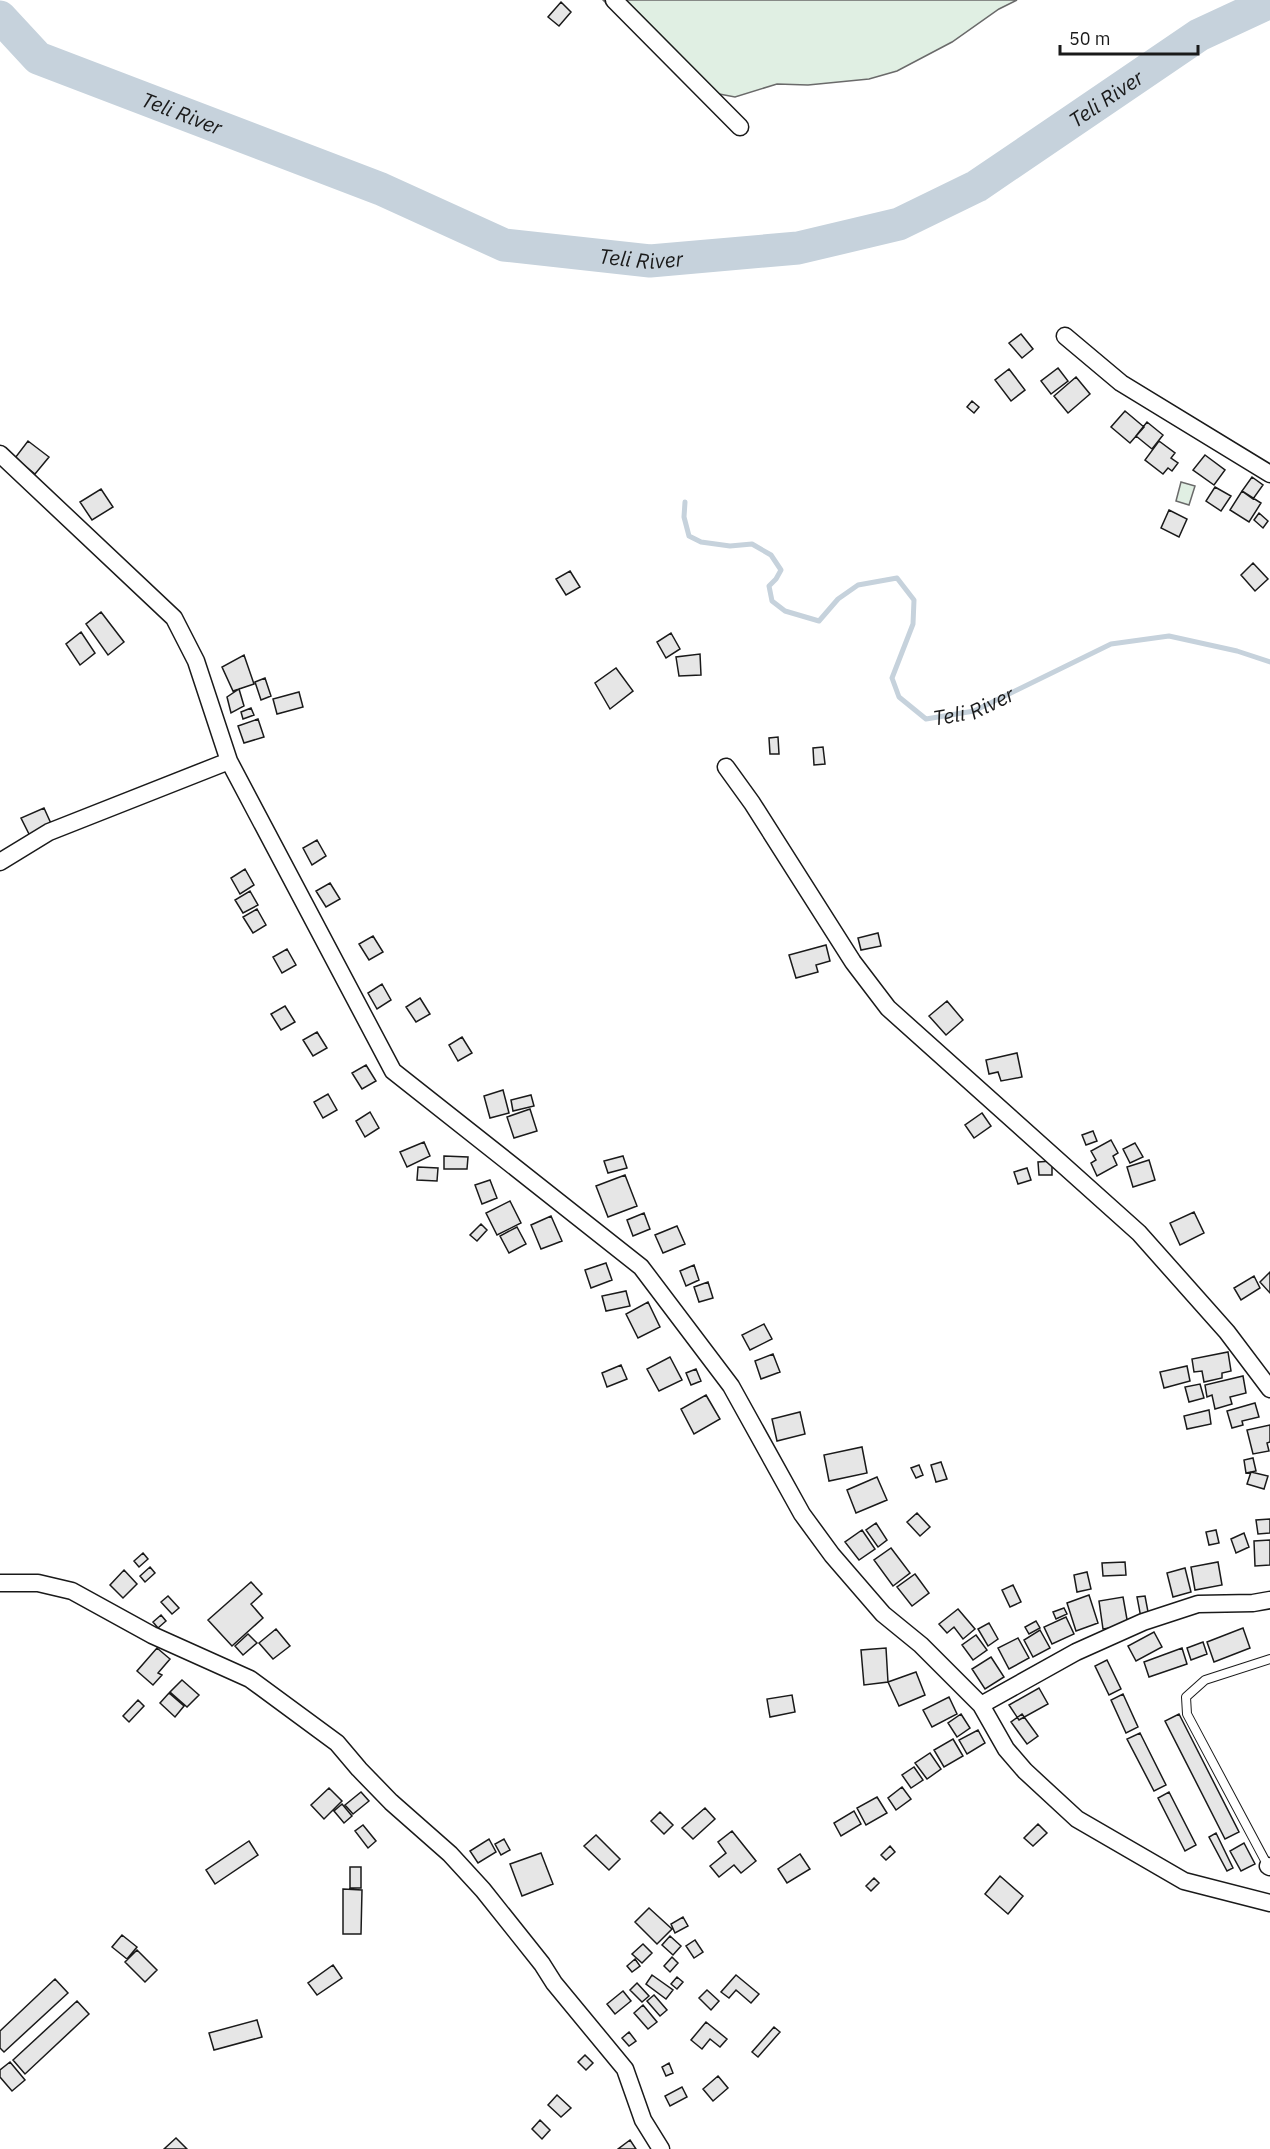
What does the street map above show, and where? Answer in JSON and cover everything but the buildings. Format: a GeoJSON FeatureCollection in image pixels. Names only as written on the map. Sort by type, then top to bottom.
{"type":"FeatureCollection","features":[{"type":"Feature","properties":{"kind":"street"},"geometry":{"type":"LineString","coordinates":[[614,0],[740,126]]}},
{"type":"Feature","properties":{"kind":"street"},"geometry":{"type":"LineString","coordinates":[[1065,336],[1121,383],[1270,474]]}},
{"type":"Feature","properties":{"kind":"street"},"geometry":{"type":"LineString","coordinates":[[0,454],[174,618],[196,662],[229,761],[393,1071],[641,1268],[731,1386],[802,1514],[832,1555],[884,1614],[921,1645],[981,1705],[1006,1749],[1025,1771],[1077,1819],[1184,1881],[1270,1903]]}},
{"type":"Feature","properties":{"kind":"street"},"geometry":{"type":"LineString","coordinates":[[0,862],[49,832],[229,761]]}},
{"type":"Feature","properties":{"kind":"street"},"geometry":{"type":"LineString","coordinates":[[726,767],[752,803],[853,962],[888,1008],[1139,1233],[1227,1332],[1270,1389]]}},
{"type":"Feature","properties":{"kind":"street"},"geometry":{"type":"LineString","coordinates":[[0,1583],[38,1583],[72,1591],[152,1635],[250,1679],[337,1743],[391,1802],[450,1854],[483,1890],[554,1983],[625,2069],[644,2120],[661,2149]]}},
{"type":"Feature","properties":{"kind":"street"},"geometry":{"type":"LineString","coordinates":[[981,1705],[1076,1652],[1143,1622],[1198,1605],[1253,1603],[1270,1600]]}},
{"type":"Feature","properties":{"kind":"lane"},"geometry":{"type":"LineString","coordinates":[[1269,1866],[1187,1714],[1186,1697],[1205,1680],[1270,1659]]}},
{"type":"Feature","properties":{"kind":"green space"},"geometry":{"type":"Polygon","coordinates":[[[603,0],[1017,0],[999,9],[952,42],[897,71],[869,79],[808,85],[777,84],[735,97],[693,89],[603,0]]]}},
{"type":"Feature","properties":{"kind":"green space"},"geometry":{"type":"Polygon","coordinates":[[[1181,482],[1195,486],[1189,505],[1176,501],[1181,482]]]}},
{"type":"Feature","properties":{"kind":"waterway","name":"Teli River"},"geometry":{"type":"LineString","coordinates":[[0,17],[38,58],[381,189],[504,245],[650,261],[798,248],[899,224],[977,186],[1199,35],[1270,2]]}},
{"type":"Feature","properties":{"kind":"waterway","name":"Teli River"},"geometry":{"type":"LineString","coordinates":[[685,502],[684,517],[689,536],[701,542],[730,546],[752,544],[771,555],[781,570],[769,586],[772,601],[785,611],[819,621],[838,599],[858,585],[897,578],[914,600],[913,624],[892,678],[899,697],[926,719],[974,711],[1111,644],[1169,636],[1237,651],[1270,662]]}}]}
